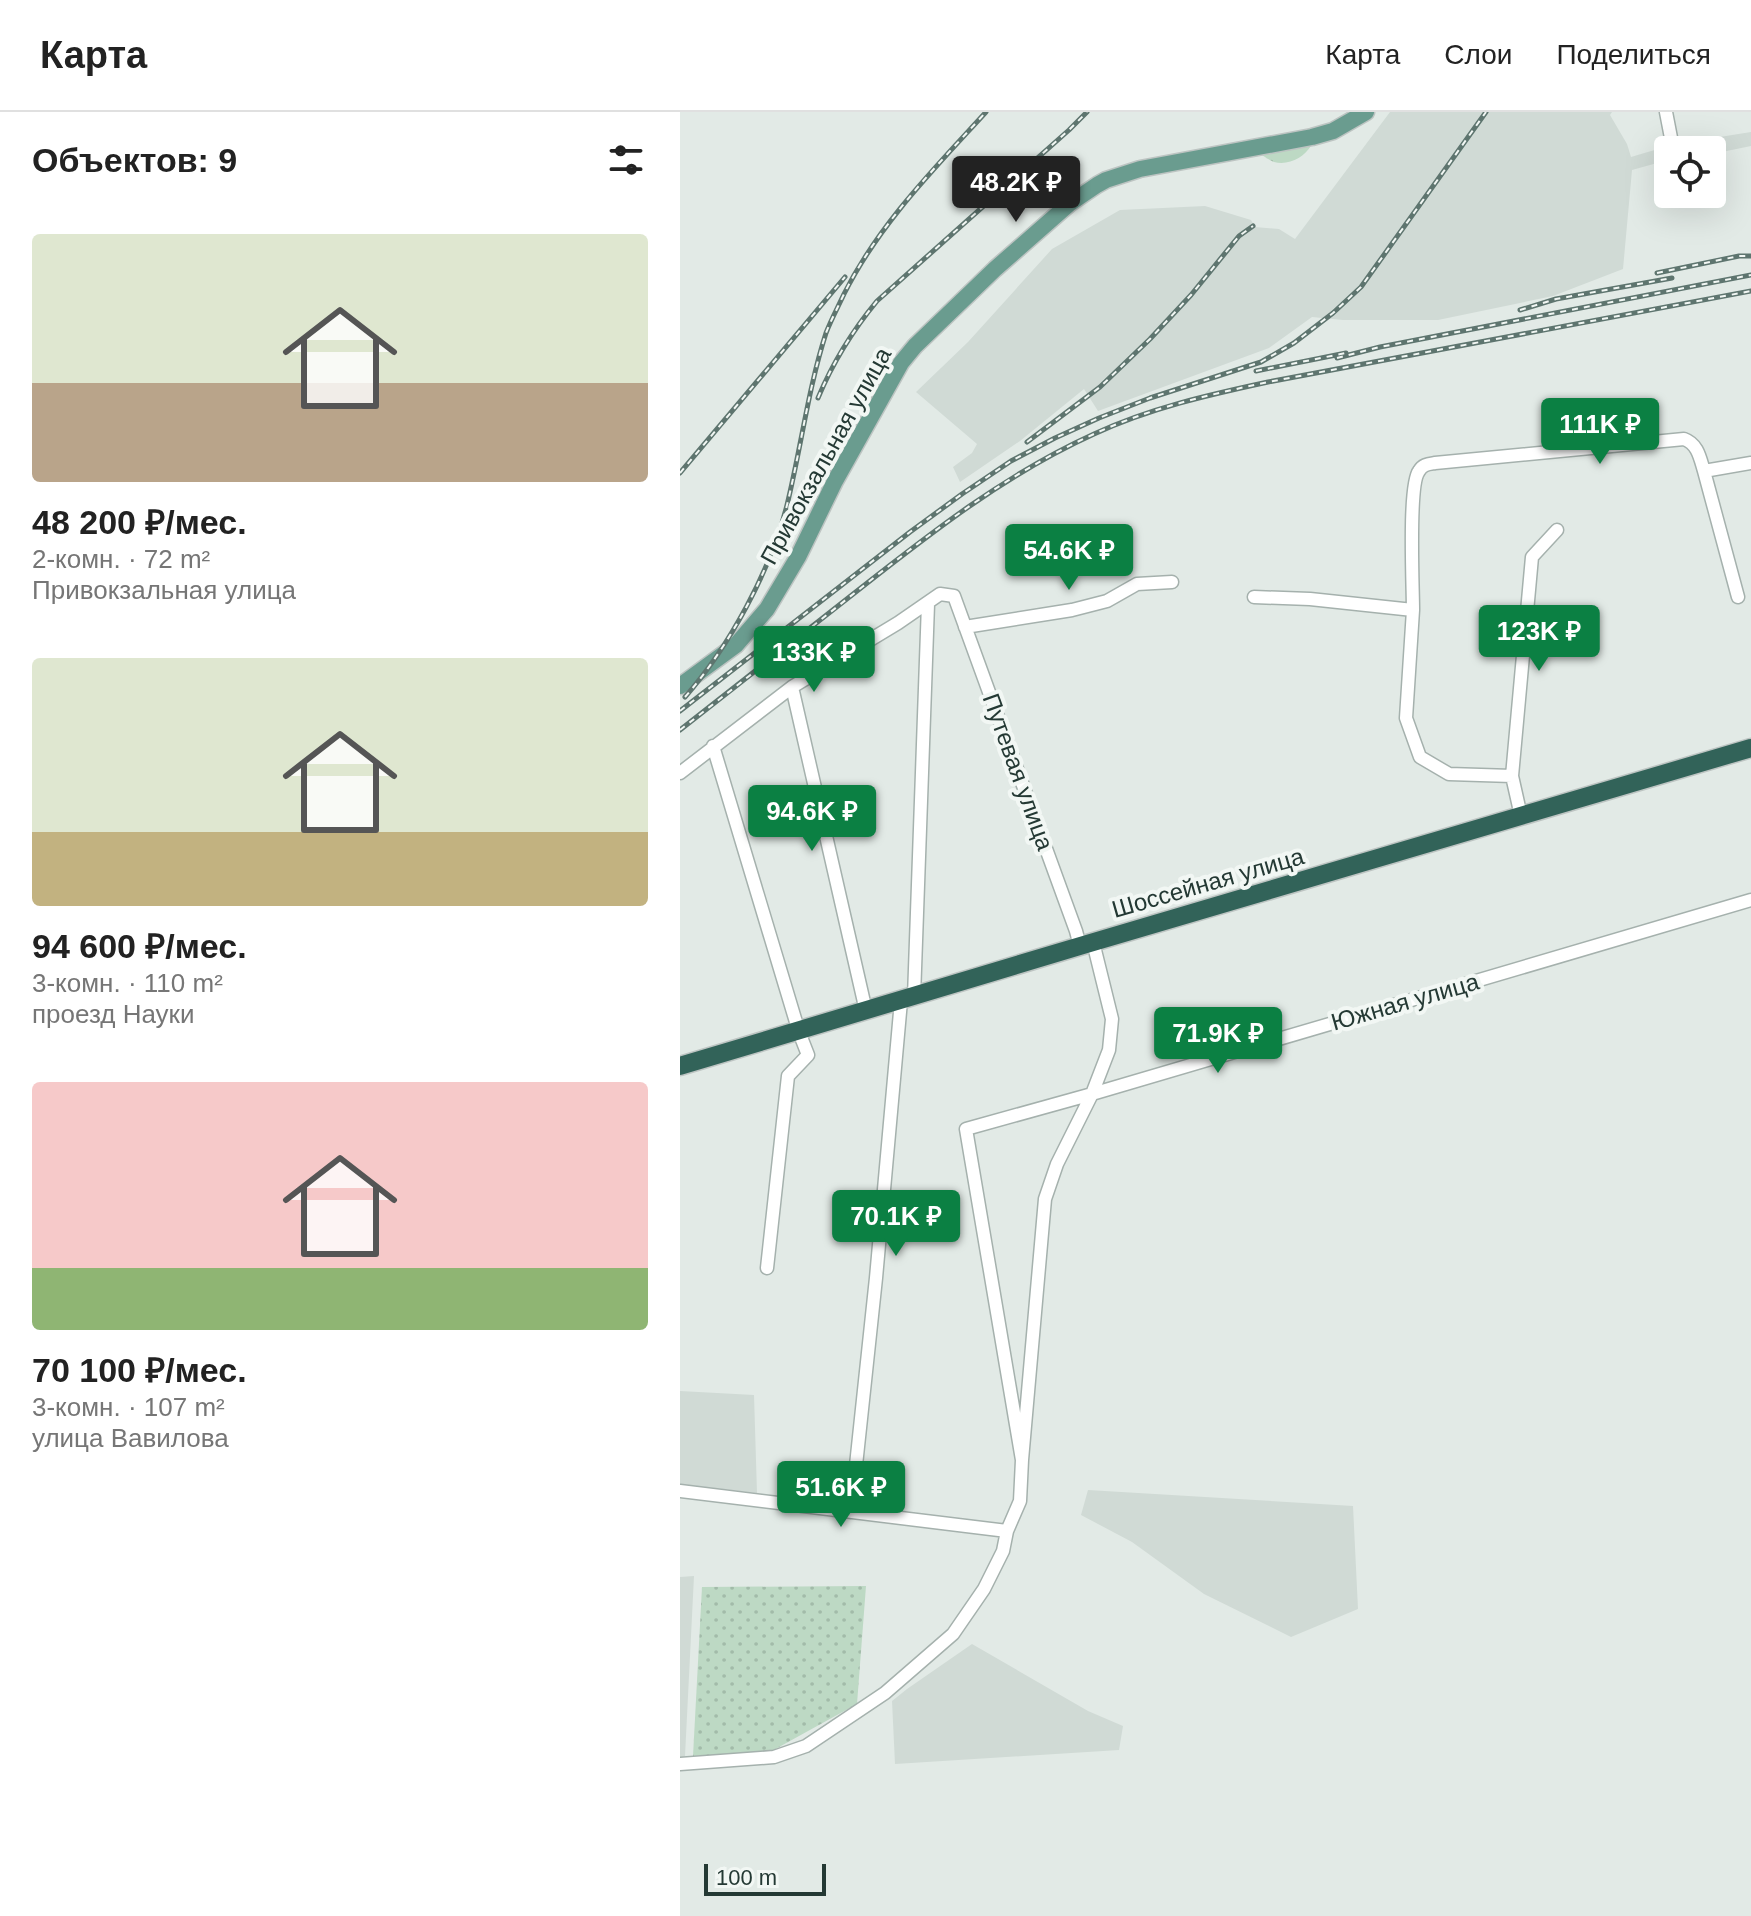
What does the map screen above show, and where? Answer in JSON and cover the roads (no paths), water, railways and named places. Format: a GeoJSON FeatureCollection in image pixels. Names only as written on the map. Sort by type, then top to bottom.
{"type":"FeatureCollection","features":[{"type":"Feature","properties":{"kind":"highway","name":"Шоссейная улица"},"geometry":{"type":"LineString","coordinates":[[680,1066],[1751,748]]}},
{"type":"Feature","properties":{"kind":"main road","name":"Привокзальная улица"},"geometry":{"type":"LineString","coordinates":[[680,686],[736,645],[767,609],[901,363],[951,310],[1069,204],[1097,185],[1129,173],[1312,137],[1333,131],[1366,112]]}},
{"type":"Feature","properties":{"kind":"street"},"geometry":{"type":"LineString","coordinates":[[1666,112],[1671,136]]}},
{"type":"Feature","properties":{"kind":"street"},"geometry":{"type":"LineString","coordinates":[[1512,776],[1449,774],[1420,757],[1406,718],[1413,610],[1412,516],[1416,473],[1423,466],[1684,439],[1691,441],[1696,446],[1704,471],[1738,597]]}},
{"type":"Feature","properties":{"kind":"street"},"geometry":{"type":"LineString","coordinates":[[1704,471],[1751,463]]}},
{"type":"Feature","properties":{"kind":"street"},"geometry":{"type":"LineString","coordinates":[[1521,816],[1512,776],[1532,557],[1557,530]]}},
{"type":"Feature","properties":{"kind":"street"},"geometry":{"type":"LineString","coordinates":[[965,627],[1072,610],[1107,601],[1137,584],[1172,582]]}},
{"type":"Feature","properties":{"kind":"street","name":"Путевая улица"},"geometry":{"type":"LineString","coordinates":[[928,604],[940,594],[956,599],[1076,931],[1086,944],[1112,1019],[1109,1050],[1092,1094],[1057,1164],[1045,1199],[1022,1460]]}},
{"type":"Feature","properties":{"kind":"street"},"geometry":{"type":"LineString","coordinates":[[1254,597],[1310,599],[1413,610]]}},
{"type":"Feature","properties":{"kind":"street"},"geometry":{"type":"LineString","coordinates":[[680,773],[792,687],[928,604]]}},
{"type":"Feature","properties":{"kind":"street"},"geometry":{"type":"LineString","coordinates":[[851,1512],[908,999],[928,604]]}},
{"type":"Feature","properties":{"kind":"street"},"geometry":{"type":"LineString","coordinates":[[792,687],[866,1011]]}},
{"type":"Feature","properties":{"kind":"street"},"geometry":{"type":"LineString","coordinates":[[713,746],[808,1055],[788,1076],[767,1268]]}},
{"type":"Feature","properties":{"kind":"street","name":"Южная улица"},"geometry":{"type":"LineString","coordinates":[[1022,1460],[966,1129],[1751,900]]}},
{"type":"Feature","properties":{"kind":"street"},"geometry":{"type":"LineString","coordinates":[[680,1764],[774,1757],[806,1746],[885,1693],[953,1634],[984,1589],[1003,1551],[1007,1531],[1020,1501],[1022,1460]]}},
{"type":"Feature","properties":{"kind":"street"},"geometry":{"type":"LineString","coordinates":[[680,1491],[1007,1531]]}},
{"type":"Feature","properties":{"kind":"railway"},"geometry":{"type":"LineString","coordinates":[[685,697],[717,655],[746,607],[780,530],[820,354],[844,294],[891,221],[927,176],[986,112]]}},
{"type":"Feature","properties":{"kind":"railway"},"geometry":{"type":"LineString","coordinates":[[818,398],[844,347],[877,301],[1087,112]]}},
{"type":"Feature","properties":{"kind":"railway"},"geometry":{"type":"LineString","coordinates":[[680,711],[910,532],[1011,461],[1099,418],[1261,362],[1294,343],[1361,287],[1486,112]]}},
{"type":"Feature","properties":{"kind":"railway"},"geometry":{"type":"LineString","coordinates":[[1027,442],[1100,387],[1191,295],[1239,236],[1253,226]]}},
{"type":"Feature","properties":{"kind":"railway"},"geometry":{"type":"LineString","coordinates":[[1657,273],[1751,256]]}},
{"type":"Feature","properties":{"kind":"railway"},"geometry":{"type":"LineString","coordinates":[[1337,358],[1751,275]]}},
{"type":"Feature","properties":{"kind":"railway"},"geometry":{"type":"LineString","coordinates":[[680,473],[845,277]]}},
{"type":"Feature","properties":{"kind":"railway"},"geometry":{"type":"LineString","coordinates":[[1520,310],[1556,299],[1672,278]]}},
{"type":"Feature","properties":{"kind":"railway"},"geometry":{"type":"LineString","coordinates":[[680,730],[971,505],[1030,467],[1115,425],[1180,403],[1268,382],[1751,291]]}},
{"type":"Feature","properties":{"kind":"railway"},"geometry":{"type":"LineString","coordinates":[[1256,371],[1346,353]]}}]}
